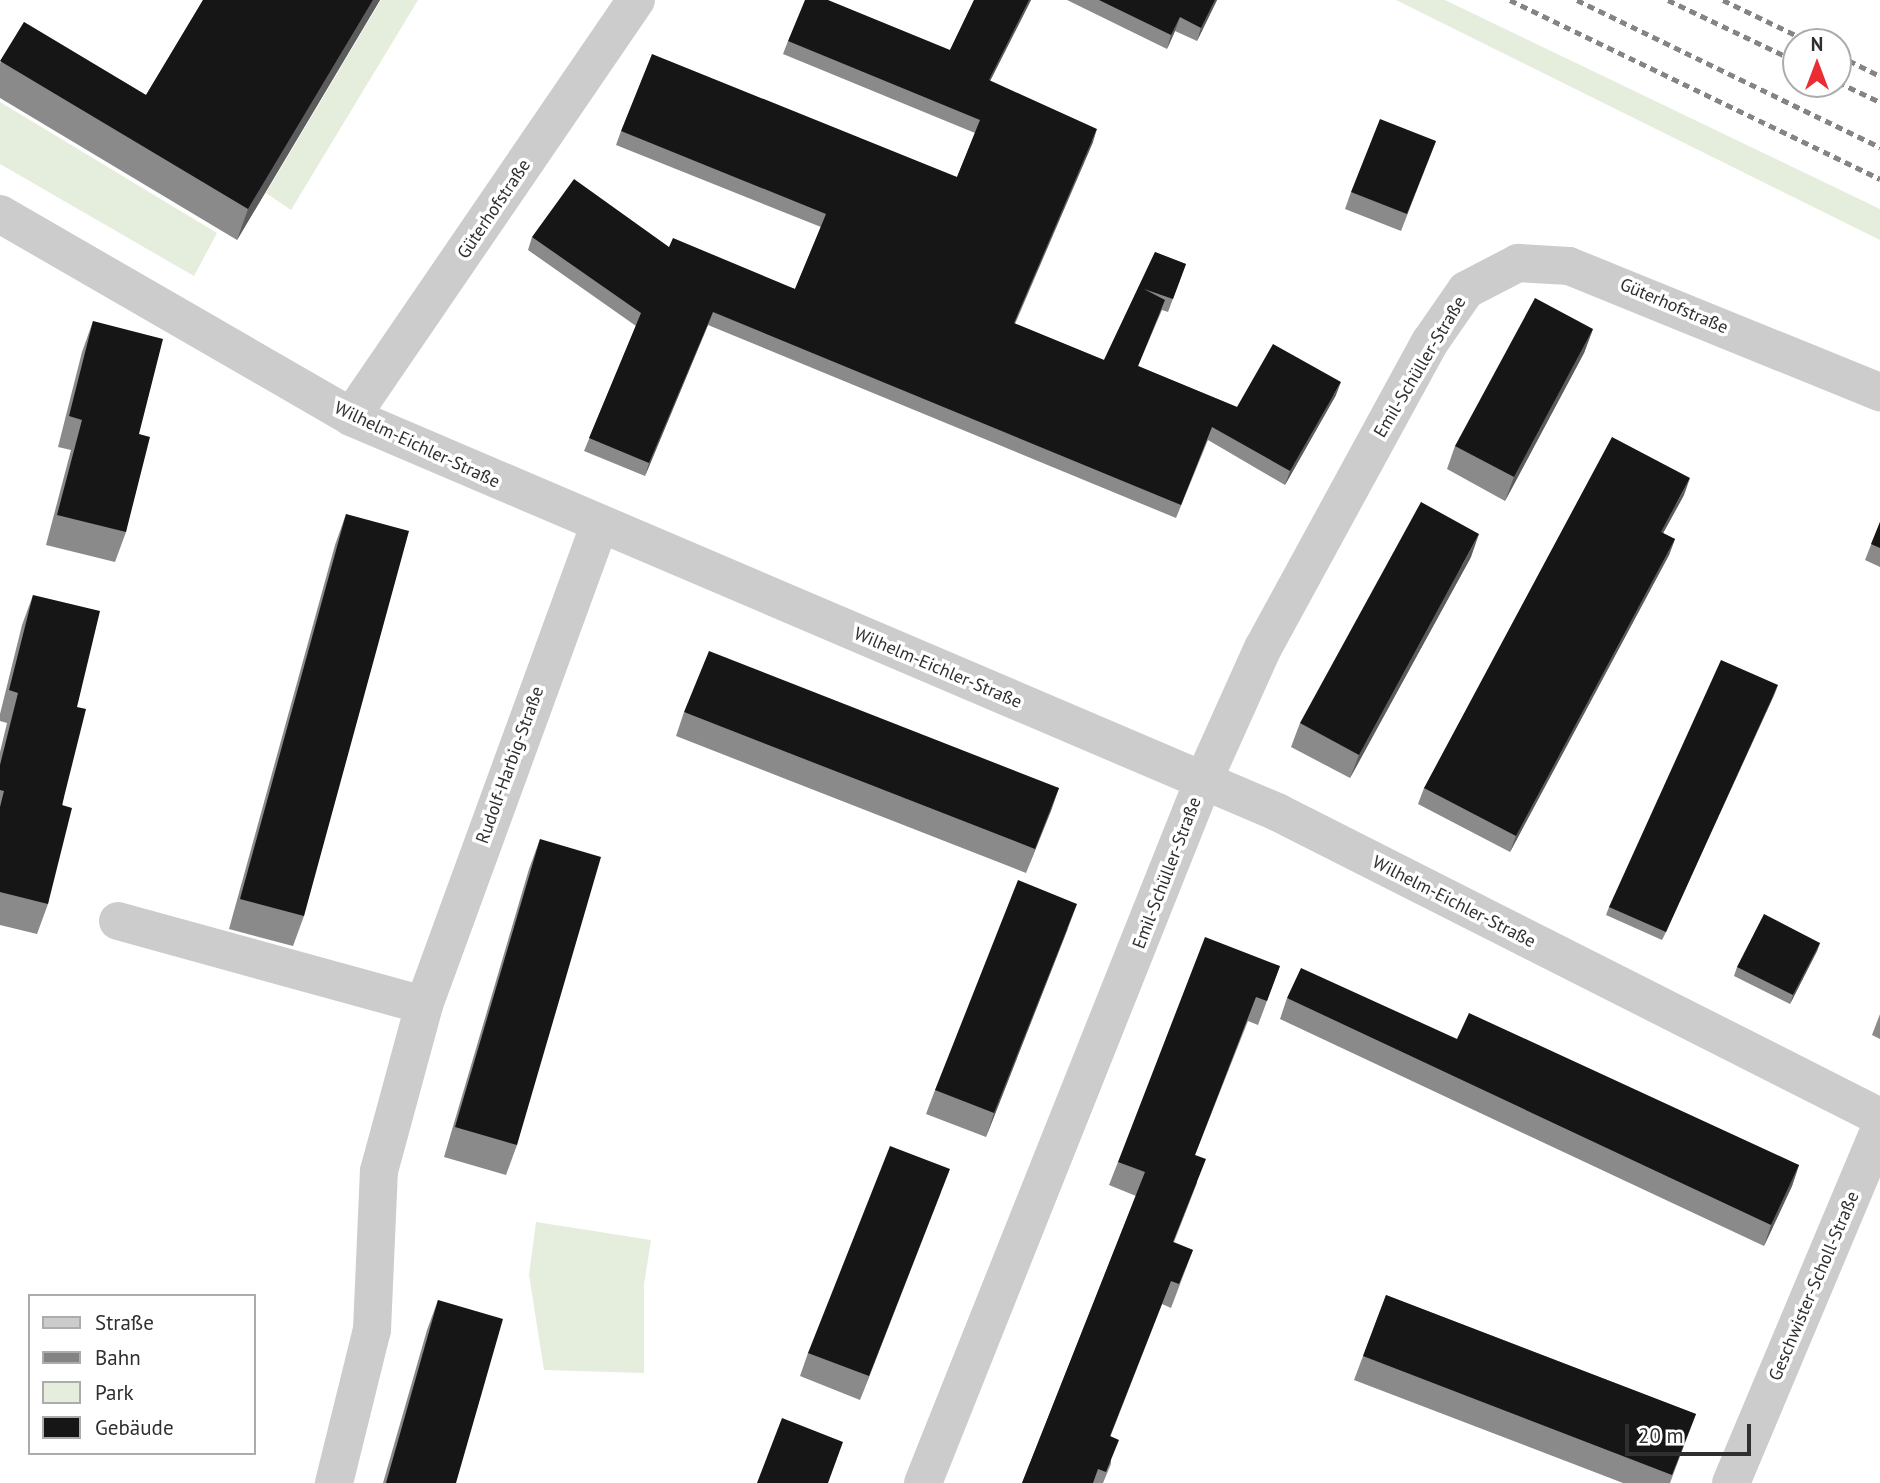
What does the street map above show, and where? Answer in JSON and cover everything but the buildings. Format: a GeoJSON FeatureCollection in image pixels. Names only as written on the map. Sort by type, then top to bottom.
{"type":"FeatureCollection","features":[{"type":"Feature","properties":{"kind":"street","name":"Güterhofstraße"},"geometry":{"type":"LineString","coordinates":[[351,417],[636,0]]}},
{"type":"Feature","properties":{"kind":"street","name":"Wilhelm-Eichler-Straße"},"geometry":{"type":"LineString","coordinates":[[0,214],[351,417],[599,526],[1204,779],[1880,1117]]}},
{"type":"Feature","properties":{"kind":"street","name":"Güterhofstraße"},"geometry":{"type":"LineString","coordinates":[[1466,290],[1518,263],[1569,266],[1880,392]]}},
{"type":"Feature","properties":{"kind":"street","name":"Emil-Schüller-Straße"},"geometry":{"type":"LineString","coordinates":[[923,1483],[1204,779],[1263,648],[1430,342],[1466,290]]}},
{"type":"Feature","properties":{"kind":"street","name":"Rudolf-Harbig-Straße"},"geometry":{"type":"LineString","coordinates":[[334,1483],[372,1331],[379,1171],[424,1005],[599,526]]}},
{"type":"Feature","properties":{"kind":"street"},"geometry":{"type":"LineString","coordinates":[[118,921],[424,1005]]}},
{"type":"Feature","properties":{"kind":"street","name":"Geschwister-Scholl-Straße"},"geometry":{"type":"LineString","coordinates":[[1731,1483],[1880,1128]]}},
{"type":"Feature","properties":{"kind":"green space"},"geometry":{"type":"Polygon","coordinates":[[[381,0],[418,0],[291,210],[266,193],[381,0]]]}},
{"type":"Feature","properties":{"kind":"green space"},"geometry":{"type":"Polygon","coordinates":[[[1396,0],[1445,0],[1880,209],[1880,240],[1396,0]]]}},
{"type":"Feature","properties":{"kind":"green space"},"geometry":{"type":"Polygon","coordinates":[[[0,102],[217,233],[194,276],[0,164],[0,102]]]}},
{"type":"Feature","properties":{"kind":"green space"},"geometry":{"type":"Polygon","coordinates":[[[536,1222],[651,1240],[644,1285],[644,1373],[544,1370],[529,1275],[536,1222]]]}},
{"type":"Feature","properties":{"kind":"railway"},"geometry":{"type":"LineString","coordinates":[[1510,0],[1880,179]]}},
{"type":"Feature","properties":{"kind":"railway"},"geometry":{"type":"LineString","coordinates":[[1577,0],[1880,147]]}},
{"type":"Feature","properties":{"kind":"railway"},"geometry":{"type":"LineString","coordinates":[[1668,0],[1782,54]]}},
{"type":"Feature","properties":{"kind":"railway"},"geometry":{"type":"LineString","coordinates":[[1723,0],[1782,28]]}},
{"type":"Feature","properties":{"kind":"railway"},"geometry":{"type":"LineString","coordinates":[[1852,62],[1880,76]]}},
{"type":"Feature","properties":{"kind":"railway"},"geometry":{"type":"LineString","coordinates":[[1852,89],[1880,102]]}}]}
